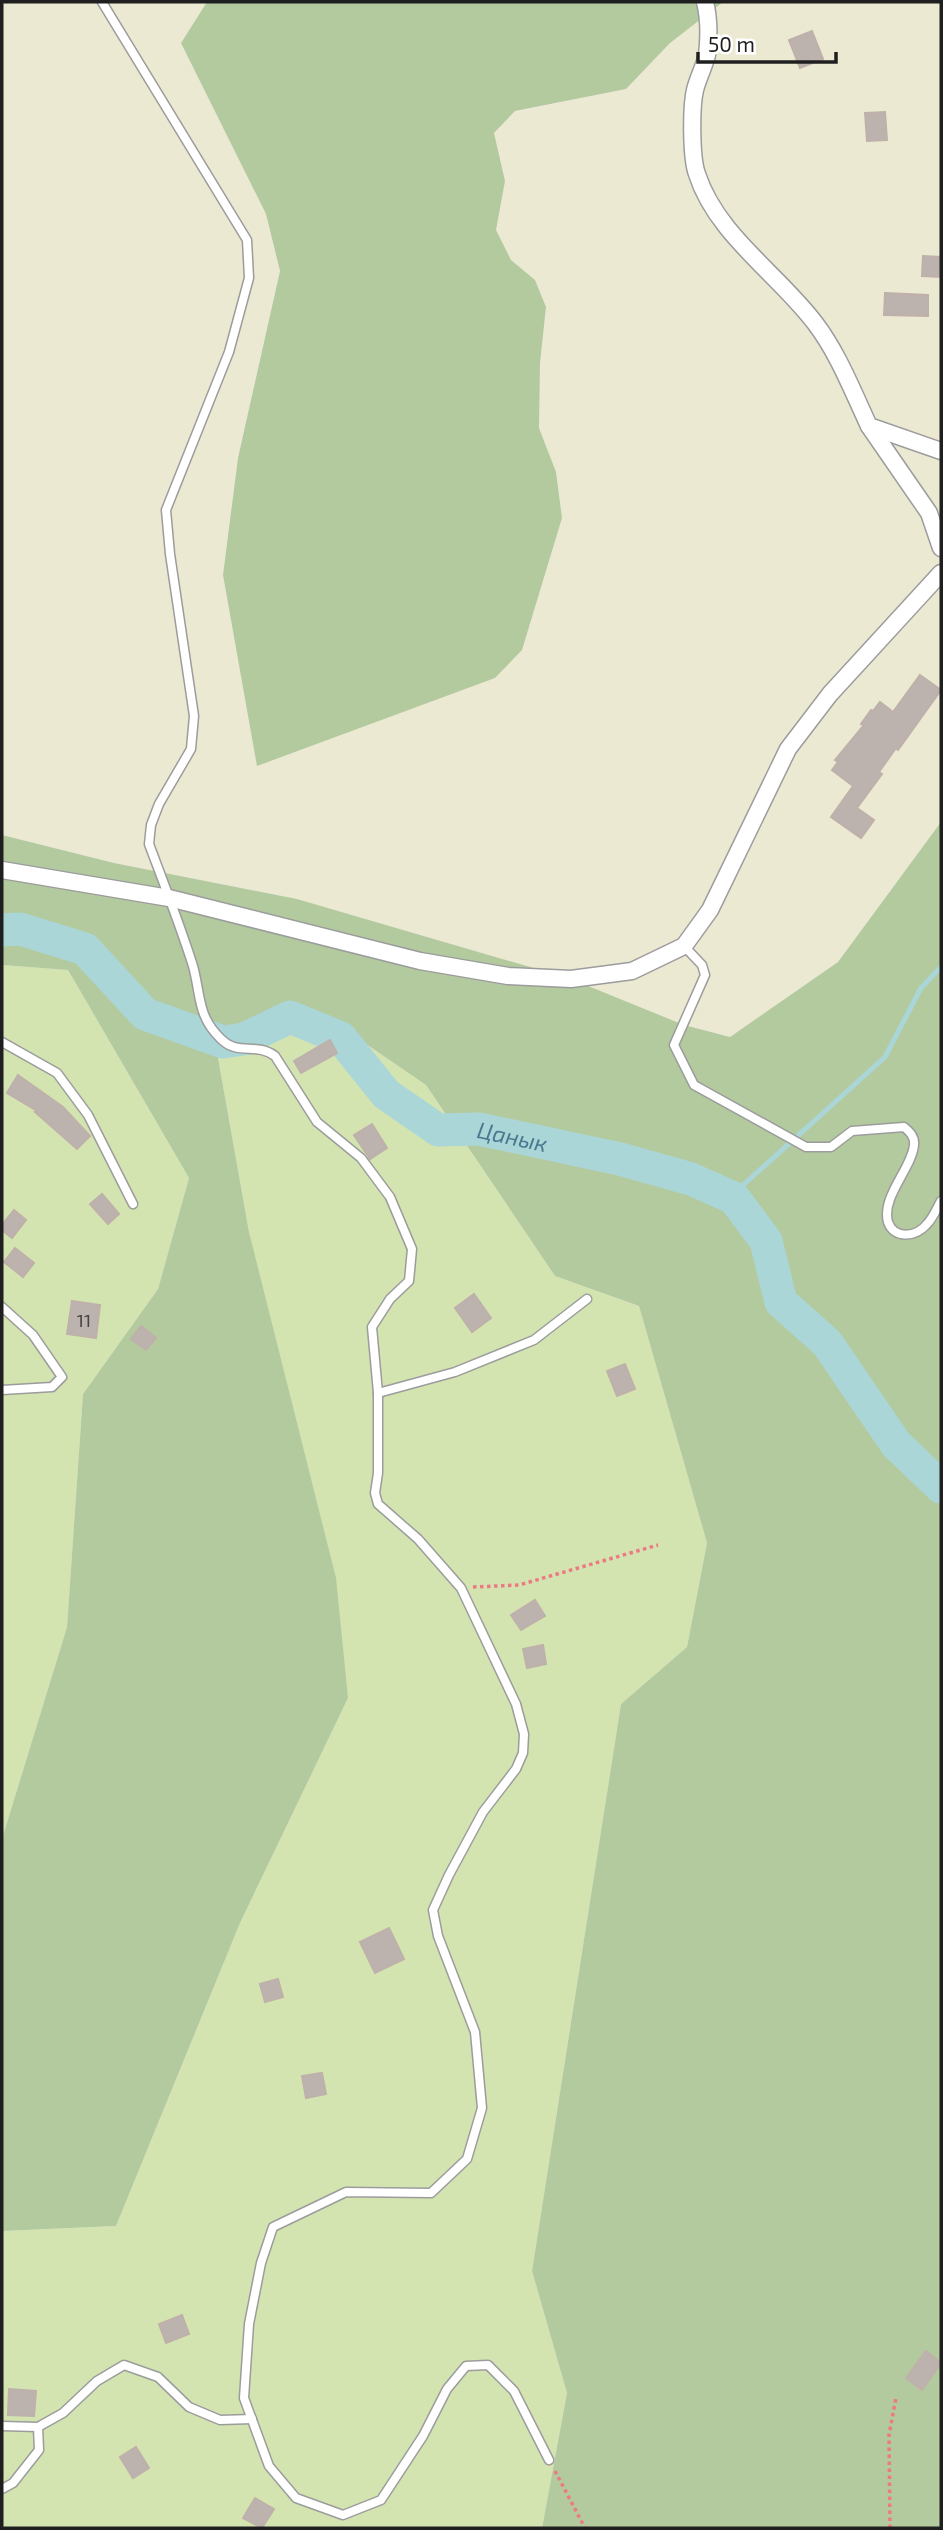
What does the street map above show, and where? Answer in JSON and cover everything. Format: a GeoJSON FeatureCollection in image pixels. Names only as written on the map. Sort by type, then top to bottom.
{"type":"FeatureCollection","features":[{"type":"Feature","properties":{"kind":"street"},"geometry":{"type":"LineString","coordinates":[[705,2],[708,14],[706,55],[694,92],[693,145],[696,173],[710,204],[760,266],[789,292],[816,325],[845,374],[869,426],[929,513],[941,548]]}},
{"type":"Feature","properties":{"kind":"street"},"geometry":{"type":"LineString","coordinates":[[869,426],[941,451]]}},
{"type":"Feature","properties":{"kind":"street"},"geometry":{"type":"LineString","coordinates":[[2,870],[169,898],[420,961],[508,976],[571,979],[632,971],[684,946],[710,910],[788,749],[830,694],[941,573]]}},
{"type":"Feature","properties":{"kind":"lane"},"geometry":{"type":"LineString","coordinates":[[102,2],[247,240],[248,278],[229,352],[166,510],[194,716],[191,748],[159,804],[151,825],[149,844],[193,968],[200,1009],[210,1027],[223,1042],[239,1048],[265,1048],[275,1056],[317,1122],[361,1158],[390,1197],[408,1239],[412,1249],[409,1281],[390,1299],[372,1327],[378,1393],[378,1504],[418,1539],[461,1588],[516,1704],[524,1734],[523,1754],[516,1769],[483,1812],[433,1910],[438,1936],[475,2032],[482,2108],[467,2159],[431,2193],[346,2192],[273,2227],[261,2263],[250,2324],[244,2398],[269,2466],[296,2498],[343,2515],[381,2500],[423,2436],[447,2389],[466,2366],[488,2365],[514,2391],[549,2460]]}},
{"type":"Feature","properties":{"kind":"lane"},"geometry":{"type":"LineString","coordinates":[[684,946],[702,965],[705,975],[674,1045],[694,1085],[806,1147],[831,1147],[852,1130],[904,1127],[912,1134],[914,1146],[890,1201],[887,1217],[890,1228],[900,1235],[913,1235],[927,1225],[941,1201]]}},
{"type":"Feature","properties":{"kind":"lane"},"geometry":{"type":"LineString","coordinates":[[2,1042],[57,1073],[89,1115],[132,1204]]}},
{"type":"Feature","properties":{"kind":"lane"},"geometry":{"type":"LineString","coordinates":[[378,1393],[455,1372],[534,1340],[587,1298]]}},
{"type":"Feature","properties":{"kind":"lane"},"geometry":{"type":"LineString","coordinates":[[2,1307],[33,1335],[62,1377],[52,1387],[2,1390]]}},
{"type":"Feature","properties":{"kind":"lane"},"geometry":{"type":"LineString","coordinates":[[2,2426],[38,2427],[63,2413],[97,2381],[124,2365],[158,2376],[189,2407],[220,2420],[252,2419]]}},
{"type":"Feature","properties":{"kind":"lane"},"geometry":{"type":"LineString","coordinates":[[2,2489],[13,2483],[39,2450],[38,2427]]}},
{"type":"Feature","properties":{"kind":"path"},"geometry":{"type":"LineString","coordinates":[[461,1588],[519,1585],[659,1545]]}},
{"type":"Feature","properties":{"kind":"path"},"geometry":{"type":"LineString","coordinates":[[890,2528],[889,2435],[896,2399]]}},
{"type":"Feature","properties":{"kind":"path"},"geometry":{"type":"LineString","coordinates":[[549,2460],[585,2528]]}},
{"type":"Feature","properties":{"kind":"shaded area"},"geometry":{"type":"Polygon","coordinates":[[[2,2],[207,2],[181,43],[266,214],[280,271],[238,458],[223,575],[258,766],[522,650],[562,518],[556,472],[539,429],[540,363],[546,307],[535,280],[511,260],[496,230],[505,181],[494,133],[514,112],[626,89],[670,43],[723,2],[941,2],[941,822],[838,962],[730,1037],[684,1025],[571,979],[297,899],[114,863],[2,835],[2,2]]]}},
{"type":"Feature","properties":{"kind":"green space"},"geometry":{"type":"Polygon","coordinates":[[[207,2],[723,2],[670,43],[626,89],[515,111],[494,133],[505,181],[496,230],[511,260],[535,280],[546,307],[540,363],[539,428],[556,472],[562,518],[522,650],[495,678],[257,766],[223,575],[238,458],[280,271],[266,214],[181,43],[207,2]]]}},
{"type":"Feature","properties":{"kind":"green space"},"geometry":{"type":"Polygon","coordinates":[[[941,822],[941,2528],[542,2528],[567,2393],[532,2271],[621,1704],[687,1647],[707,1543],[639,1306],[555,1276],[426,1085],[328,1018],[218,1058],[249,1232],[336,1578],[348,1698],[240,1923],[116,2226],[2,2231],[2,1839],[67,1627],[83,1394],[158,1289],[189,1178],[68,970],[2,965],[2,835],[114,863],[297,899],[571,979],[684,1025],[730,1037],[838,962],[941,822]]]}},
{"type":"Feature","properties":{"kind":"green space"},"geometry":{"type":"Polygon","coordinates":[[[2,965],[68,970],[189,1178],[158,1289],[83,1394],[67,1627],[2,1839],[2,965]]]}},
{"type":"Feature","properties":{"kind":"green space"},"geometry":{"type":"Polygon","coordinates":[[[328,1018],[426,1085],[555,1276],[639,1306],[707,1543],[687,1647],[621,1704],[532,2271],[567,2393],[542,2528],[2,2528],[2,2231],[116,2226],[240,1923],[348,1698],[249,1232],[218,1058],[328,1018]]]}},
{"type":"Feature","properties":{"kind":"building"},"geometry":{"type":"Polygon","coordinates":[[[812,31],[823,59],[800,68],[789,40],[812,31]]]}},
{"type":"Feature","properties":{"kind":"building"},"geometry":{"type":"Polygon","coordinates":[[[885,112],[887,140],[867,141],[865,113],[885,112]]]}},
{"type":"Feature","properties":{"kind":"building"},"geometry":{"type":"Polygon","coordinates":[[[923,256],[941,257],[941,277],[922,276],[923,256]]]}},
{"type":"Feature","properties":{"kind":"building"},"geometry":{"type":"Polygon","coordinates":[[[885,293],[928,295],[928,316],[884,315],[885,293]]]}},
{"type":"Feature","properties":{"kind":"building"},"geometry":{"type":"Polygon","coordinates":[[[920,675],[941,690],[898,750],[896,748],[879,772],[882,774],[857,808],[874,820],[861,838],[831,817],[853,786],[832,770],[838,762],[835,760],[864,725],[861,724],[871,710],[880,702],[893,712],[920,675]]]}},
{"type":"Feature","properties":{"kind":"building"},"geometry":{"type":"Polygon","coordinates":[[[330,1040],[337,1053],[301,1073],[294,1061],[330,1040]]]}},
{"type":"Feature","properties":{"kind":"building"},"geometry":{"type":"Polygon","coordinates":[[[18,1075],[63,1107],[90,1136],[77,1149],[35,1112],[37,1111],[7,1093],[18,1075]]]}},
{"type":"Feature","properties":{"kind":"building"},"geometry":{"type":"Polygon","coordinates":[[[372,1124],[387,1148],[370,1159],[354,1135],[372,1124]]]}},
{"type":"Feature","properties":{"kind":"building"},"geometry":{"type":"Polygon","coordinates":[[[102,1194],[119,1214],[108,1224],[90,1204],[102,1194]]]}},
{"type":"Feature","properties":{"kind":"building"},"geometry":{"type":"Polygon","coordinates":[[[14,1210],[26,1220],[12,1238],[2,1230],[2,1225],[14,1210]]]}},
{"type":"Feature","properties":{"kind":"building"},"geometry":{"type":"Polygon","coordinates":[[[15,1248],[34,1263],[23,1277],[4,1262],[15,1248]]]}},
{"type":"Feature","properties":{"kind":"building"},"geometry":{"type":"Polygon","coordinates":[[[474,1294],[491,1318],[472,1332],[455,1308],[474,1294]]]}},
{"type":"Feature","properties":{"kind":"building"},"geometry":{"type":"Polygon","coordinates":[[[72,1301],[100,1305],[96,1338],[67,1334],[72,1301]]]}},
{"type":"Feature","properties":{"kind":"building"},"geometry":{"type":"Polygon","coordinates":[[[141,1326],[156,1338],[146,1350],[131,1339],[141,1326]]]}},
{"type":"Feature","properties":{"kind":"building"},"geometry":{"type":"Polygon","coordinates":[[[625,1364],[635,1389],[617,1396],[607,1371],[625,1364]]]}},
{"type":"Feature","properties":{"kind":"building"},"geometry":{"type":"Polygon","coordinates":[[[535,1600],[545,1616],[521,1630],[511,1615],[535,1600]]]}},
{"type":"Feature","properties":{"kind":"building"},"geometry":{"type":"Polygon","coordinates":[[[543,1645],[546,1664],[527,1668],[523,1649],[543,1645]]]}},
{"type":"Feature","properties":{"kind":"building"},"geometry":{"type":"Polygon","coordinates":[[[389,1928],[404,1959],[375,1973],[360,1942],[389,1928]]]}},
{"type":"Feature","properties":{"kind":"building"},"geometry":{"type":"Polygon","coordinates":[[[278,1979],[283,1997],[265,2002],[260,1984],[278,1979]]]}},
{"type":"Feature","properties":{"kind":"building"},"geometry":{"type":"Polygon","coordinates":[[[322,2073],[326,2094],[306,2098],[302,2076],[322,2073]]]}},
{"type":"Feature","properties":{"kind":"building"},"geometry":{"type":"Polygon","coordinates":[[[182,2315],[189,2334],[166,2343],[159,2324],[182,2315]]]}},
{"type":"Feature","properties":{"kind":"building"},"geometry":{"type":"Polygon","coordinates":[[[926,2351],[941,2363],[922,2390],[906,2378],[926,2351]]]}},
{"type":"Feature","properties":{"kind":"building"},"geometry":{"type":"Polygon","coordinates":[[[9,2389],[36,2391],[34,2416],[8,2415],[9,2389]]]}},
{"type":"Feature","properties":{"kind":"building"},"geometry":{"type":"Polygon","coordinates":[[[136,2447],[149,2468],[133,2478],[120,2457],[136,2447]]]}},
{"type":"Feature","properties":{"kind":"building"},"geometry":{"type":"Polygon","coordinates":[[[255,2498],[274,2509],[262,2528],[243,2518],[255,2498]]]}},
{"type":"Feature","properties":{"kind":"waterway","name":"Цанык"},"geometry":{"type":"LineString","coordinates":[[2,930],[20,929],[85,949],[145,1014],[223,1042],[244,1039],[290,1017],[341,1038],[386,1094],[438,1130],[479,1129],[620,1159],[691,1179],[734,1198],[766,1241],[781,1302],[827,1343],[896,1444],[941,1487]]}},
{"type":"Feature","properties":{"kind":"waterway"},"geometry":{"type":"LineString","coordinates":[[731,1196],[885,1057],[921,988],[941,967]]}}]}
